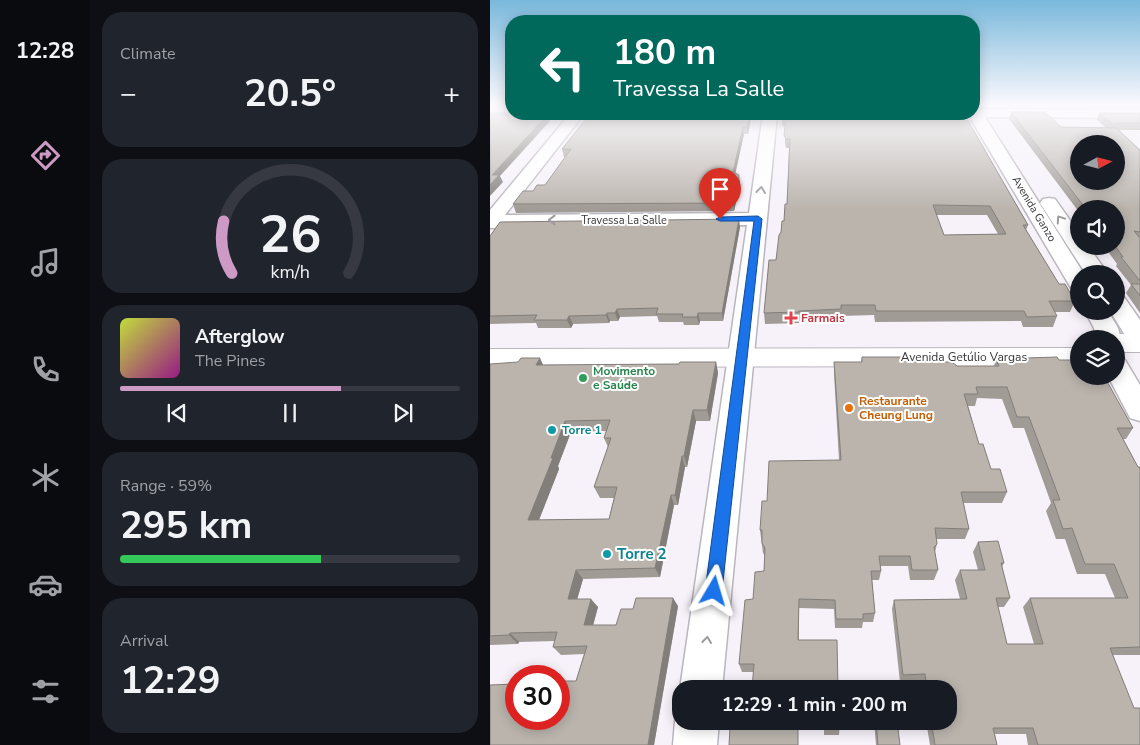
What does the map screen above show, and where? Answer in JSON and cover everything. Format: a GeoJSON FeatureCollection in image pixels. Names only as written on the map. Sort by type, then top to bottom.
{"type":"FeatureCollection","features":[{"type":"Feature","properties":{"kind":"main road"},"geometry":{"type":"LineString","coordinates":[[1125,342],[1140,341]]}},
{"type":"Feature","properties":{"kind":"main road","name":"Avenida Getúlio Vargas"},"geometry":{"type":"LineString","coordinates":[[490,343],[751,350]]}},
{"type":"Feature","properties":{"kind":"main road","name":"Avenida Getúlio Vargas"},"geometry":{"type":"LineString","coordinates":[[490,358],[751,350],[1070,347]]}},
{"type":"Feature","properties":{"kind":"main road"},"geometry":{"type":"LineString","coordinates":[[1125,357],[1140,357]]}},
{"type":"Feature","properties":{"kind":"street"},"geometry":{"type":"LineString","coordinates":[[490,221],[555,141]]}},
{"type":"Feature","properties":{"kind":"street"},"geometry":{"type":"LineString","coordinates":[[703,680],[751,350],[758,219],[767,141]]}},
{"type":"Feature","properties":{"kind":"street","name":"Avenida Ganzo"},"geometry":{"type":"LineString","coordinates":[[996,141],[1024,193],[1070,268]]}},
{"type":"Feature","properties":{"kind":"street","name":"Avenida Ganzo"},"geometry":{"type":"LineString","coordinates":[[1003,141],[1043,193],[1091,265]]}},
{"type":"Feature","properties":{"kind":"street"},"geometry":{"type":"LineString","coordinates":[[1024,193],[1043,193]]}},
{"type":"Feature","properties":{"kind":"street","name":"Travessa La Salle"},"geometry":{"type":"LineString","coordinates":[[490,221],[758,219]]}},
{"type":"Feature","properties":{"kind":"street"},"geometry":{"type":"LineString","coordinates":[[1125,317],[1140,341]]}},
{"type":"Feature","properties":{"kind":"street"},"geometry":{"type":"LineString","coordinates":[[1125,382],[1140,410]]}},
{"type":"Feature","properties":{"kind":"street"},"geometry":{"type":"LineString","coordinates":[[694,745],[696,730]]}},
{"type":"Feature","properties":{"kind":"building"},"geometry":{"type":"Polygon","coordinates":[[[490,141],[523,141],[492,175],[499,175],[490,185],[490,141]]]}},
{"type":"Feature","properties":{"kind":"building"},"geometry":{"type":"Polygon","coordinates":[[[569,141],[740,141],[733,172],[739,175],[733,203],[513,204],[523,191],[533,191],[537,185],[545,185],[571,149],[562,149],[569,141]]]}},
{"type":"Feature","properties":{"kind":"building"},"geometry":{"type":"Polygon","coordinates":[[[790,141],[979,141],[1028,225],[1023,225],[1059,284],[1065,284],[1070,292],[1070,301],[1049,301],[1057,316],[1027,317],[1024,311],[876,311],[875,305],[841,305],[841,309],[764,313],[769,260],[776,260],[779,235],[782,221],[784,221],[785,204],[787,204],[790,141]],[[933,205],[944,235],[1006,234],[990,206],[933,205]]]}},
{"type":"Feature","properties":{"kind":"building"},"geometry":{"type":"Polygon","coordinates":[[[1033,141],[1070,141],[1070,188],[1033,141]]]}},
{"type":"Feature","properties":{"kind":"building"},"geometry":{"type":"Polygon","coordinates":[[[1125,141],[1130,141],[1140,150],[1140,232],[1134,231],[1140,238],[1140,281],[1121,257],[1123,257],[1122,255],[1125,255],[1125,200],[1079,200],[1071,190],[1125,190],[1125,141]]]}},
{"type":"Feature","properties":{"kind":"building"},"geometry":{"type":"Polygon","coordinates":[[[739,219],[722,313],[698,313],[697,317],[682,317],[683,314],[656,314],[658,308],[617,309],[615,313],[607,313],[606,315],[569,316],[567,320],[534,320],[537,315],[490,316],[490,236],[500,222],[739,219]]]}},
{"type":"Feature","properties":{"kind":"building"},"geometry":{"type":"Polygon","coordinates":[[[1131,284],[1140,284],[1140,296],[1131,284]]]}},
{"type":"Feature","properties":{"kind":"building"},"geometry":{"type":"Polygon","coordinates":[[[862,357],[911,357],[912,362],[952,362],[957,366],[999,366],[996,359],[1057,357],[1059,360],[1070,360],[1070,385],[1109,385],[1133,428],[1117,428],[1138,467],[1140,467],[1140,647],[1110,648],[1134,708],[1140,708],[1140,745],[1038,745],[1033,728],[993,728],[997,745],[935,745],[932,730],[957,730],[957,680],[926,680],[925,674],[903,675],[894,600],[967,599],[960,570],[985,570],[978,542],[998,541],[1004,563],[1001,563],[1010,598],[996,598],[1007,644],[1043,644],[1030,598],[1128,598],[1114,564],[1085,564],[1072,528],[1063,529],[1053,500],[1060,500],[1029,417],[1017,417],[1007,387],[976,387],[978,394],[964,394],[979,444],[983,444],[991,469],[1000,469],[1007,492],[961,492],[969,529],[935,528],[937,544],[934,547],[938,570],[912,570],[910,556],[879,556],[881,571],[871,571],[875,613],[863,614],[863,619],[836,619],[835,600],[799,599],[798,640],[837,640],[838,680],[753,680],[754,664],[739,664],[745,600],[753,599],[755,572],[764,571],[765,548],[762,543],[762,530],[760,530],[762,501],[767,501],[769,461],[841,460],[834,362],[862,362],[862,357]]]}},
{"type":"Feature","properties":{"kind":"building"},"geometry":{"type":"Polygon","coordinates":[[[521,358],[540,358],[536,365],[716,362],[707,410],[693,410],[675,495],[671,495],[655,568],[576,570],[568,599],[591,599],[584,625],[616,625],[621,609],[633,609],[636,598],[673,598],[648,745],[490,745],[490,685],[505,684],[505,730],[570,730],[570,681],[576,681],[587,646],[553,647],[557,632],[510,633],[509,635],[490,636],[490,364],[518,362],[521,358]],[[610,420],[565,421],[551,458],[553,458],[528,520],[609,519],[617,487],[594,487],[611,438],[604,438],[610,420]]]}},
{"type":"Feature","properties":{"kind":"building"},"geometry":{"type":"Polygon","coordinates":[[[730,730],[798,730],[798,745],[729,745],[730,730]]]}},
{"type":"Feature","properties":{"kind":"building"},"geometry":{"type":"Polygon","coordinates":[[[877,730],[898,730],[900,745],[878,745],[877,730]]]}},
{"type":"Feature","properties":{"kind":"place","name":"Farmais"},"geometry":{"type":"Point","coordinates":[791,318]}},
{"type":"Feature","properties":{"kind":"place","name":"Movimento e Saúde"},"geometry":{"type":"Point","coordinates":[583,378]}},
{"type":"Feature","properties":{"kind":"place","name":"Restaurante Cheung Lung"},"geometry":{"type":"Point","coordinates":[849,408]}},
{"type":"Feature","properties":{"kind":"place","name":"Torre 1"},"geometry":{"type":"Point","coordinates":[552,430]}},
{"type":"Feature","properties":{"kind":"place","name":"Torre 2"},"geometry":{"type":"Point","coordinates":[607,554]}},
{"type":"Feature","properties":{"kind":"route"},"geometry":{"type":"LineString","coordinates":[[714,591],[758,219],[720,219]]}}]}
